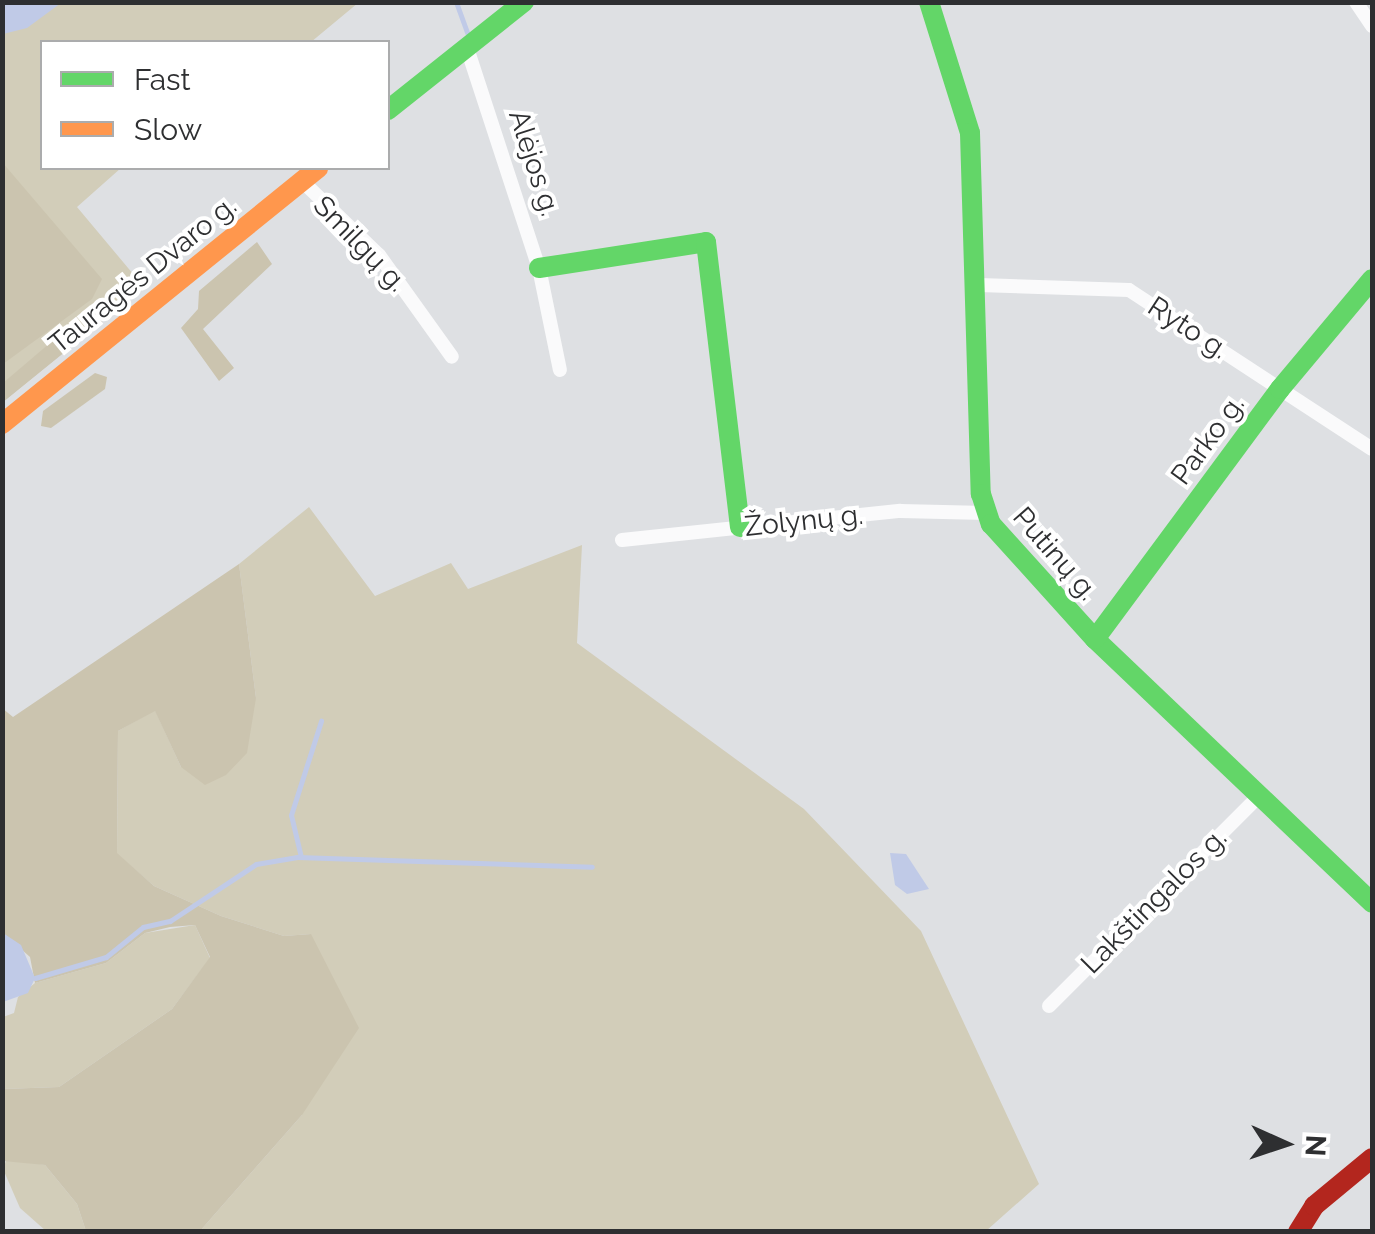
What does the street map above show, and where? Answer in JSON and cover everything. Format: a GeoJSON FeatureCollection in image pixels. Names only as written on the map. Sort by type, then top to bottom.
{"type":"FeatureCollection","features":[{"type":"Feature","properties":{"kind":"street"},"geometry":{"type":"LineString","coordinates":[[390,108],[524,2]]}},
{"type":"Feature","properties":{"kind":"street","name":"Putinų g."},"geometry":{"type":"LineString","coordinates":[[929,2],[970,133],[986,513],[1013,555],[1095,639],[1372,904]]}},
{"type":"Feature","properties":{"kind":"street"},"geometry":{"type":"LineString","coordinates":[[1356,2],[1372,26]]}},
{"type":"Feature","properties":{"kind":"street","name":"Alėjos g."},"geometry":{"type":"LineString","coordinates":[[466,45],[539,268],[560,370]]}},
{"type":"Feature","properties":{"kind":"street","name":"Smilgų g."},"geometry":{"type":"LineString","coordinates":[[310,174],[379,255],[452,357]]}},
{"type":"Feature","properties":{"kind":"street","name":"Tauragės Dvaro g."},"geometry":{"type":"LineString","coordinates":[[2,424],[310,174]]}},
{"type":"Feature","properties":{"kind":"street"},"geometry":{"type":"LineString","coordinates":[[539,268],[706,242],[740,527]]}},
{"type":"Feature","properties":{"kind":"street","name":"Parko g."},"geometry":{"type":"LineString","coordinates":[[1095,639],[1280,388],[1372,280]]}},
{"type":"Feature","properties":{"kind":"street","name":"Ryto g."},"geometry":{"type":"LineString","coordinates":[[979,286],[1129,290],[1372,449]]}},
{"type":"Feature","properties":{"kind":"street","name":"Žolynų g."},"geometry":{"type":"LineString","coordinates":[[622,540],[900,511],[986,513]]}},
{"type":"Feature","properties":{"kind":"street","name":"Lakštingalos g."},"geometry":{"type":"LineString","coordinates":[[1048,1006],[1258,796]]}},
{"type":"Feature","properties":{"kind":"street"},"geometry":{"type":"LineString","coordinates":[[1298,1232],[1314,1206],[1372,1158]]}},
{"type":"Feature","properties":{"kind":"shaded area"},"geometry":{"type":"Polygon","coordinates":[[[3,3],[358,3],[313,40],[40,40],[40,170],[119,170],[77,207],[144,287],[3,402],[3,3]]]}},
{"type":"Feature","properties":{"kind":"shaded area"},"geometry":{"type":"Polygon","coordinates":[[[2,162],[102,279],[92,299],[3,364],[2,162]]]}},
{"type":"Feature","properties":{"kind":"shaded area"},"geometry":{"type":"Polygon","coordinates":[[[257,242],[272,264],[203,329],[234,368],[219,381],[181,328],[198,309],[199,291],[257,242]]]}},
{"type":"Feature","properties":{"kind":"shaded area"},"geometry":{"type":"Polygon","coordinates":[[[77,320],[88,322],[87,334],[3,402],[3,383],[77,320]]]}},
{"type":"Feature","properties":{"kind":"shaded area"},"geometry":{"type":"Polygon","coordinates":[[[95,373],[107,377],[105,389],[51,428],[41,426],[43,411],[95,373]]]}},
{"type":"Feature","properties":{"kind":"shaded area"},"geometry":{"type":"Polygon","coordinates":[[[309,507],[375,596],[451,563],[468,589],[582,545],[577,643],[804,809],[921,931],[1039,1184],[986,1231],[200,1231],[302,1115],[311,934],[284,936],[221,916],[154,886],[117,854],[118,731],[155,710],[181,767],[256,698],[239,564],[309,507]]]}},
{"type":"Feature","properties":{"kind":"shaded area"},"geometry":{"type":"Polygon","coordinates":[[[239,564],[256,698],[247,753],[226,775],[205,785],[181,767],[155,711],[118,731],[117,853],[154,886],[221,916],[284,936],[311,934],[359,1028],[302,1115],[200,1231],[86,1231],[77,1204],[45,1165],[3,1161],[3,1089],[59,1087],[172,1009],[210,957],[195,925],[170,927],[145,933],[106,963],[35,983],[30,957],[3,933],[2,708],[13,717],[239,564]]]}},
{"type":"Feature","properties":{"kind":"shaded area"},"geometry":{"type":"Polygon","coordinates":[[[195,925],[210,958],[172,1009],[59,1087],[3,1089],[3,1017],[14,1013],[18,997],[35,983],[106,963],[145,933],[195,925]]]}},
{"type":"Feature","properties":{"kind":"shaded area"},"geometry":{"type":"Polygon","coordinates":[[[7,1158],[45,1165],[77,1204],[86,1231],[46,1231],[20,1208],[3,1169],[7,1158]]]}},
{"type":"Feature","properties":{"kind":"water"},"geometry":{"type":"Polygon","coordinates":[[[3,2],[61,3],[27,28],[3,34],[3,2]]]}},
{"type":"Feature","properties":{"kind":"water"},"geometry":{"type":"Polygon","coordinates":[[[890,853],[906,854],[929,889],[907,894],[895,885],[890,853]]]}},
{"type":"Feature","properties":{"kind":"water"},"geometry":{"type":"Polygon","coordinates":[[[3,933],[21,945],[35,978],[28,993],[3,1002],[3,933]]]}},
{"type":"Feature","properties":{"kind":"waterway"},"geometry":{"type":"LineString","coordinates":[[456,2],[467,33]]}},
{"type":"Feature","properties":{"kind":"waterway"},"geometry":{"type":"LineString","coordinates":[[301,857],[291,815],[321,721]]}},
{"type":"Feature","properties":{"kind":"waterway"},"geometry":{"type":"LineString","coordinates":[[35,978],[106,957],[143,927],[170,921],[256,864],[297,857],[592,867]]}},
{"type":"Feature","properties":{"kind":"traffic: fast"},"geometry":{"type":"LineString","coordinates":[[390,108],[524,2]]}},
{"type":"Feature","properties":{"kind":"traffic: fast"},"geometry":{"type":"LineString","coordinates":[[929,2],[970,133],[981,494],[991,524],[1095,639],[1372,903]]}},
{"type":"Feature","properties":{"kind":"traffic: fast"},"geometry":{"type":"LineString","coordinates":[[539,268],[706,242],[740,527]]}},
{"type":"Feature","properties":{"kind":"traffic: fast"},"geometry":{"type":"LineString","coordinates":[[1095,639],[1280,389],[1372,279]]}},
{"type":"Feature","properties":{"kind":"traffic: slow"},"geometry":{"type":"LineString","coordinates":[[2,424],[316,170]]}},
{"type":"Feature","properties":{"kind":"traffic: jam"},"geometry":{"type":"LineString","coordinates":[[1298,1232],[1314,1206],[1372,1158]]}}]}
